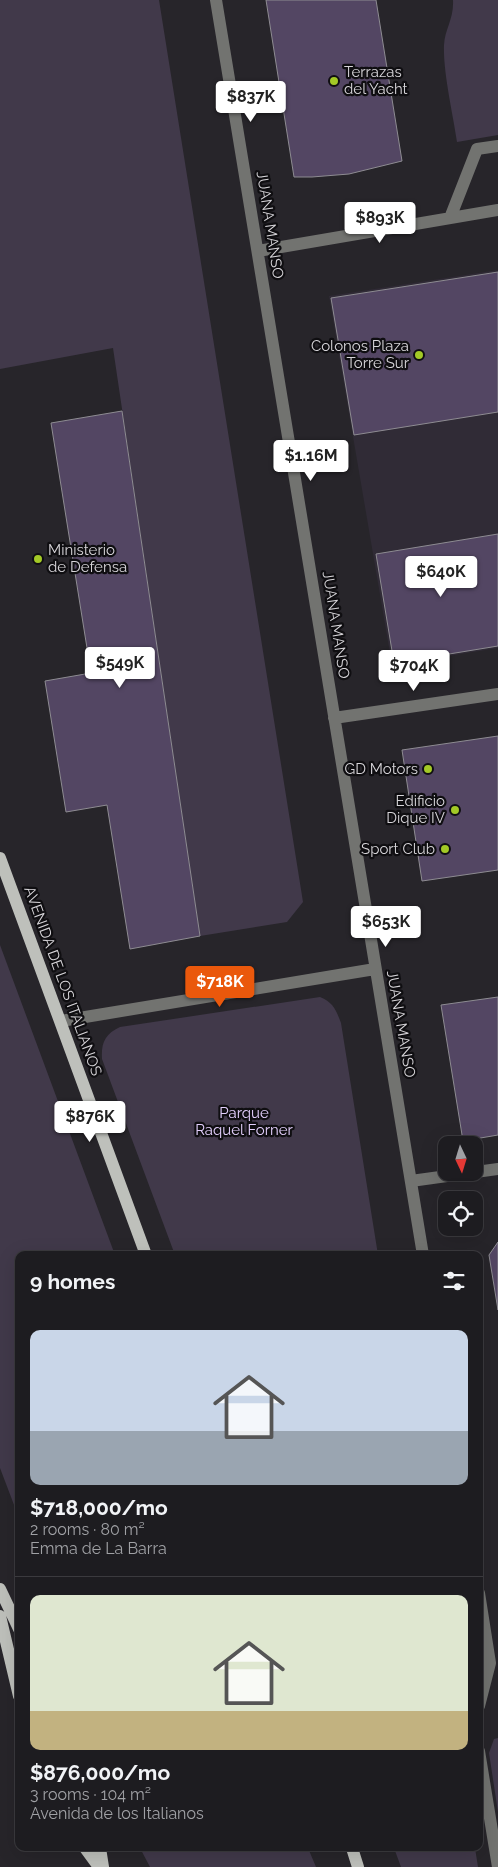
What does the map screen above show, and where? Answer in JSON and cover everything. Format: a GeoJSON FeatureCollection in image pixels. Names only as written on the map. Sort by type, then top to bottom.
{"type":"FeatureCollection","features":[{"type":"Feature","properties":{"kind":"main road","name":"AVENIDA DE LOS ITALIANOS"},"geometry":{"type":"LineString","coordinates":[[0,858],[145,1251]]}},
{"type":"Feature","properties":{"kind":"main road"},"geometry":{"type":"LineString","coordinates":[[0,1589],[15,1621]]}},
{"type":"Feature","properties":{"kind":"main road"},"geometry":{"type":"LineString","coordinates":[[0,1616],[15,1679]]}},
{"type":"Feature","properties":{"kind":"main road"},"geometry":{"type":"LineString","coordinates":[[88,1851],[101,1867]]}},
{"type":"Feature","properties":{"kind":"main road"},"geometry":{"type":"LineString","coordinates":[[100,1851],[101,1867]]}},
{"type":"Feature","properties":{"kind":"main road"},"geometry":{"type":"LineString","coordinates":[[353,1851],[358,1867]]}},
{"type":"Feature","properties":{"kind":"street","name":"JUANA MANSO"},"geometry":{"type":"LineString","coordinates":[[216,0],[422,1251]]}},
{"type":"Feature","properties":{"kind":"street"},"geometry":{"type":"LineString","coordinates":[[450,218],[477,150],[498,146]]}},
{"type":"Feature","properties":{"kind":"street"},"geometry":{"type":"LineString","coordinates":[[258,251],[498,210]]}},
{"type":"Feature","properties":{"kind":"street"},"geometry":{"type":"LineString","coordinates":[[334,718],[498,694]]}},
{"type":"Feature","properties":{"kind":"street"},"geometry":{"type":"LineString","coordinates":[[60,1021],[375,968]]}},
{"type":"Feature","properties":{"kind":"street"},"geometry":{"type":"LineString","coordinates":[[411,1181],[498,1169]]}},
{"type":"Feature","properties":{"kind":"street"},"geometry":{"type":"LineString","coordinates":[[483,1621],[489,1663],[483,1689]]}},
{"type":"Feature","properties":{"kind":"street"},"geometry":{"type":"LineString","coordinates":[[489,1663],[498,1674]]}},
{"type":"Feature","properties":{"kind":"street"},"geometry":{"type":"LineString","coordinates":[[483,1775],[498,1867]]}},
{"type":"Feature","properties":{"kind":"shaded area"},"geometry":{"type":"Polygon","coordinates":[[[498,270],[498,648],[392,665],[329,296],[498,270]]]}},
{"type":"Feature","properties":{"kind":"green space"},"geometry":{"type":"Polygon","coordinates":[[[0,0],[159,0],[303,902],[287,922],[200,936],[113,348],[0,369],[0,0]]]}},
{"type":"Feature","properties":{"kind":"green space"},"geometry":{"type":"Polygon","coordinates":[[[453,0],[498,0],[498,135],[457,142],[444,56],[444,45],[452,13],[453,0]]]}},
{"type":"Feature","properties":{"kind":"green space"},"geometry":{"type":"Polygon","coordinates":[[[0,945],[114,1251],[15,1251],[15,1507],[0,1468],[0,945]]]}},
{"type":"Feature","properties":{"kind":"green space","name":"Parque Raquel Forner"},"geometry":{"type":"Polygon","coordinates":[[[320,997],[328,1001],[334,1007],[341,1023],[377,1251],[174,1251],[102,1059],[102,1048],[107,1036],[120,1027],[320,997]]]}},
{"type":"Feature","properties":{"kind":"green space"},"geometry":{"type":"Polygon","coordinates":[[[498,1738],[498,1812],[489,1753],[494,1739],[498,1738]]]}},
{"type":"Feature","properties":{"kind":"green space"},"geometry":{"type":"Polygon","coordinates":[[[142,1851],[309,1851],[316,1867],[150,1867],[142,1851]]]}},
{"type":"Feature","properties":{"kind":"green space"},"geometry":{"type":"Polygon","coordinates":[[[395,1851],[475,1851],[478,1867],[401,1867],[395,1851]]]}},
{"type":"Feature","properties":{"kind":"building","name":"Terrazas del Yacht"},"geometry":{"type":"Polygon","coordinates":[[[266,0],[376,0],[402,161],[349,174],[294,177],[266,0]]]}},
{"type":"Feature","properties":{"kind":"building","name":"Colonos Plaza Torre Sur"},"geometry":{"type":"Polygon","coordinates":[[[498,272],[498,412],[354,435],[331,298],[498,272]]]}},
{"type":"Feature","properties":{"kind":"building"},"geometry":{"type":"Polygon","coordinates":[[[122,411],[200,936],[130,949],[107,805],[66,812],[45,681],[91,673],[51,423],[122,411]]]}},
{"type":"Feature","properties":{"kind":"building"},"geometry":{"type":"Polygon","coordinates":[[[498,534],[498,646],[394,663],[376,554],[498,534]]]}},
{"type":"Feature","properties":{"kind":"building","name":"Edificio Dique IV"},"geometry":{"type":"Polygon","coordinates":[[[498,736],[498,870],[422,881],[402,750],[498,736]]]}},
{"type":"Feature","properties":{"kind":"building"},"geometry":{"type":"Polygon","coordinates":[[[498,997],[498,1135],[483,1138],[483,1136],[462,1136],[441,1005],[498,997]]]}},
{"type":"Feature","properties":{"kind":"building"},"geometry":{"type":"Polygon","coordinates":[[[498,1242],[498,1310],[489,1255],[498,1242]]]}},
{"type":"Feature","properties":{"kind":"place","name":"Terrazas del Yacht"},"geometry":{"type":"Point","coordinates":[334,81]}},
{"type":"Feature","properties":{"kind":"place","name":"Colonos Plaza Torre Sur"},"geometry":{"type":"Point","coordinates":[419,355]}},
{"type":"Feature","properties":{"kind":"place","name":"Ministerio de Defensa"},"geometry":{"type":"Point","coordinates":[38,559]}},
{"type":"Feature","properties":{"kind":"place","name":"GD Motors"},"geometry":{"type":"Point","coordinates":[428,769]}},
{"type":"Feature","properties":{"kind":"place","name":"Edificio Dique IV"},"geometry":{"type":"Point","coordinates":[455,810]}},
{"type":"Feature","properties":{"kind":"place","name":"Sport Club"},"geometry":{"type":"Point","coordinates":[445,849]}}]}
